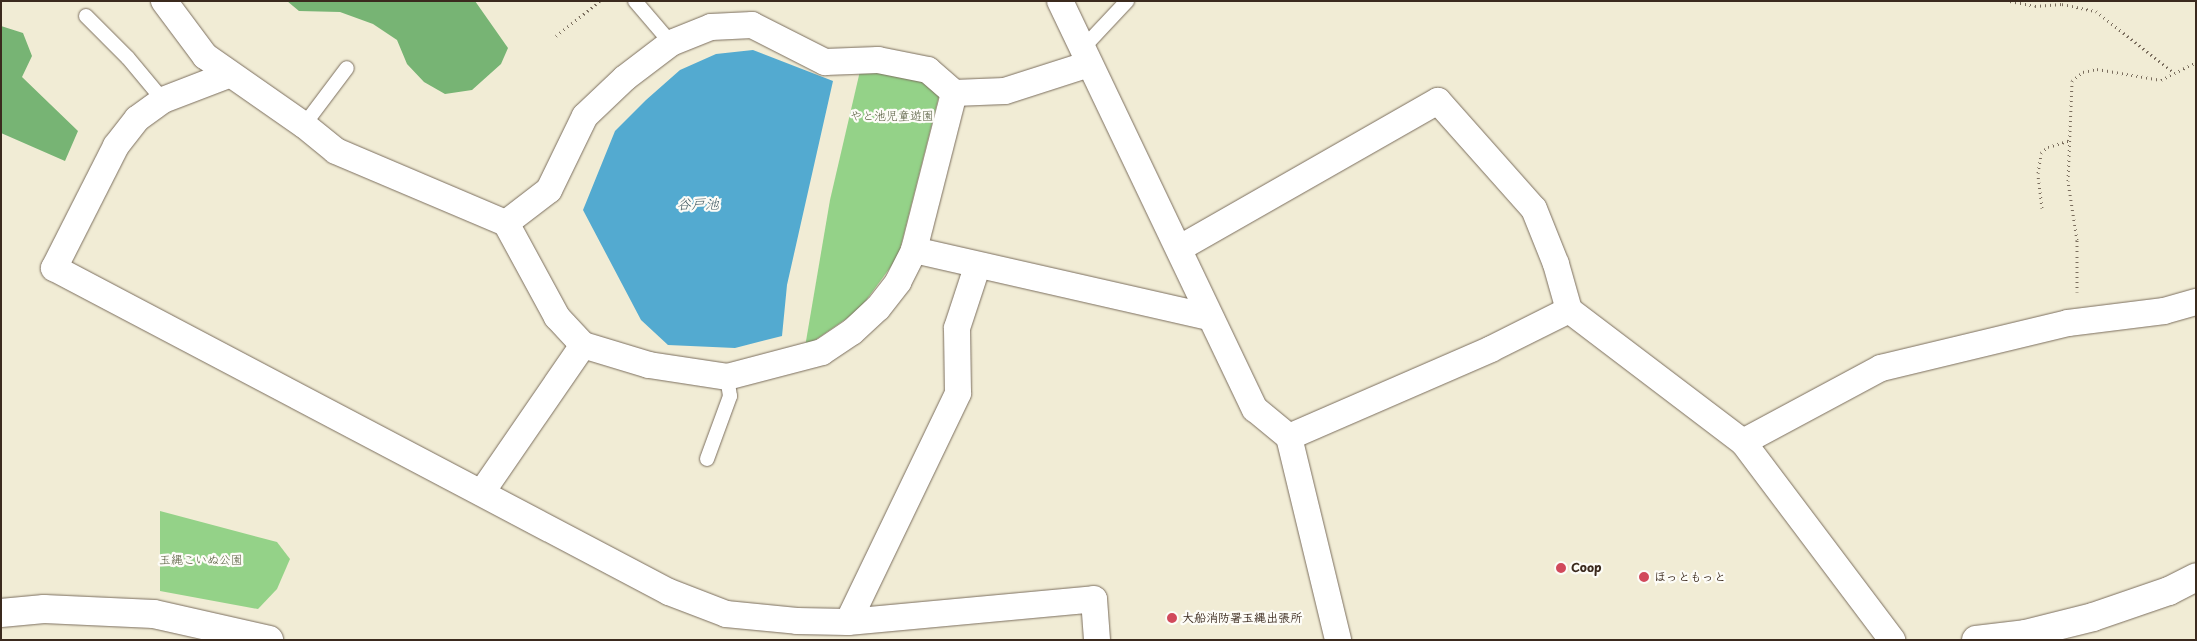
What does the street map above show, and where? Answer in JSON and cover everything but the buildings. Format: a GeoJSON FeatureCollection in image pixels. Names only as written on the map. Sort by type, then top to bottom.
{"type":"FeatureCollection","features":[{"type":"Feature","properties":{"kind":"street"},"geometry":{"type":"LineString","coordinates":[[164,1],[205,56],[228,75],[304,125],[336,151],[506,223],[557,317],[583,345],[649,365],[727,377],[822,352],[852,332],[878,308],[898,282],[914,250],[954,93]]}},
{"type":"Feature","properties":{"kind":"street"},"geometry":{"type":"LineString","coordinates":[[1060,1],[1085,56],[1180,248],[1209,317],[1255,409],[1289,437],[1338,640]]}},
{"type":"Feature","properties":{"kind":"street"},"geometry":{"type":"LineString","coordinates":[[506,223],[549,190],[584,116],[624,78],[671,43],[712,27],[752,25],[825,62],[878,60],[928,70],[954,93],[1005,91],[1085,56]]}},
{"type":"Feature","properties":{"kind":"street"},"geometry":{"type":"LineString","coordinates":[[228,75],[163,100],[137,119],[116,146],[54,268],[669,592],[726,614],[797,621],[848,622],[1094,599],[1097,640]]}},
{"type":"Feature","properties":{"kind":"street"},"geometry":{"type":"LineString","coordinates":[[1180,248],[1438,102],[1534,209],[1556,264],[1568,310],[1743,442],[1892,640]]}},
{"type":"Feature","properties":{"kind":"street"},"geometry":{"type":"LineString","coordinates":[[914,250],[977,267],[1209,317]]}},
{"type":"Feature","properties":{"kind":"street"},"geometry":{"type":"LineString","coordinates":[[848,622],[958,393],[957,328],[977,267]]}},
{"type":"Feature","properties":{"kind":"street"},"geometry":{"type":"LineString","coordinates":[[1743,442],[1881,368],[2075,322],[2164,311],[2196,302]]}},
{"type":"Feature","properties":{"kind":"street"},"geometry":{"type":"LineString","coordinates":[[1289,437],[1491,349],[1568,310]]}},
{"type":"Feature","properties":{"kind":"street"},"geometry":{"type":"LineString","coordinates":[[482,492],[583,345]]}},
{"type":"Feature","properties":{"kind":"street"},"geometry":{"type":"LineString","coordinates":[[1976,640],[2024,637],[2093,617],[2170,591],[2196,577]]}},
{"type":"Feature","properties":{"kind":"street"},"geometry":{"type":"LineString","coordinates":[[1,613],[44,609],[154,614],[269,640]]}},
{"type":"Feature","properties":{"kind":"lane"},"geometry":{"type":"LineString","coordinates":[[635,1],[671,43]]}},
{"type":"Feature","properties":{"kind":"lane"},"geometry":{"type":"LineString","coordinates":[[1085,56],[1127,1]]}},
{"type":"Feature","properties":{"kind":"lane"},"geometry":{"type":"LineString","coordinates":[[86,16],[134,64],[163,100]]}},
{"type":"Feature","properties":{"kind":"lane"},"geometry":{"type":"LineString","coordinates":[[304,125],[347,68]]}},
{"type":"Feature","properties":{"kind":"lane"},"geometry":{"type":"LineString","coordinates":[[707,459],[730,396],[727,377]]}},
{"type":"Feature","properties":{"kind":"path"},"geometry":{"type":"LineString","coordinates":[[556,36],[600,1]]}},
{"type":"Feature","properties":{"kind":"path"},"geometry":{"type":"LineString","coordinates":[[2010,1],[2035,6],[2062,4],[2096,12],[2174,73]]}},
{"type":"Feature","properties":{"kind":"path"},"geometry":{"type":"LineString","coordinates":[[2075,322],[2079,262],[2068,181],[2072,81],[2083,72],[2097,69],[2150,80],[2161,80],[2196,62]]}},
{"type":"Feature","properties":{"kind":"path"},"geometry":{"type":"LineString","coordinates":[[2042,208],[2038,173],[2040,153],[2071,140]]}},
{"type":"Feature","properties":{"kind":"green space"},"geometry":{"type":"Polygon","coordinates":[[[287,1],[475,1],[508,48],[501,64],[472,90],[445,94],[424,82],[407,64],[397,40],[373,24],[340,12],[299,11],[287,1]]]}},
{"type":"Feature","properties":{"kind":"green space"},"geometry":{"type":"Polygon","coordinates":[[[1,26],[23,33],[32,56],[22,77],[78,131],[65,161],[1,133],[1,26]]]}},
{"type":"Feature","properties":{"kind":"green space","name":"やと池児童遊園"},"geometry":{"type":"Polygon","coordinates":[[[860,71],[910,73],[940,92],[898,257],[859,310],[805,347],[830,200],[860,71]]]}},
{"type":"Feature","properties":{"kind":"green space","name":"玉縄こいぬ公園"},"geometry":{"type":"Polygon","coordinates":[[[160,511],[277,542],[290,559],[277,589],[258,609],[160,591],[160,511]]]}},
{"type":"Feature","properties":{"kind":"water","name":"谷戸池"},"geometry":{"type":"Polygon","coordinates":[[[753,50],[833,81],[787,285],[782,336],[735,348],[668,345],[641,320],[583,210],[615,131],[646,100],[680,70],[716,54],[753,50]]]}},
{"type":"Feature","properties":{"kind":"place","name":"Coop"},"geometry":{"type":"Point","coordinates":[1561,568]}},
{"type":"Feature","properties":{"kind":"place","name":"ほっともっと"},"geometry":{"type":"Point","coordinates":[1644,577]}},
{"type":"Feature","properties":{"kind":"place","name":"大船消防署玉縄出張所"},"geometry":{"type":"Point","coordinates":[1172,618]}}]}
